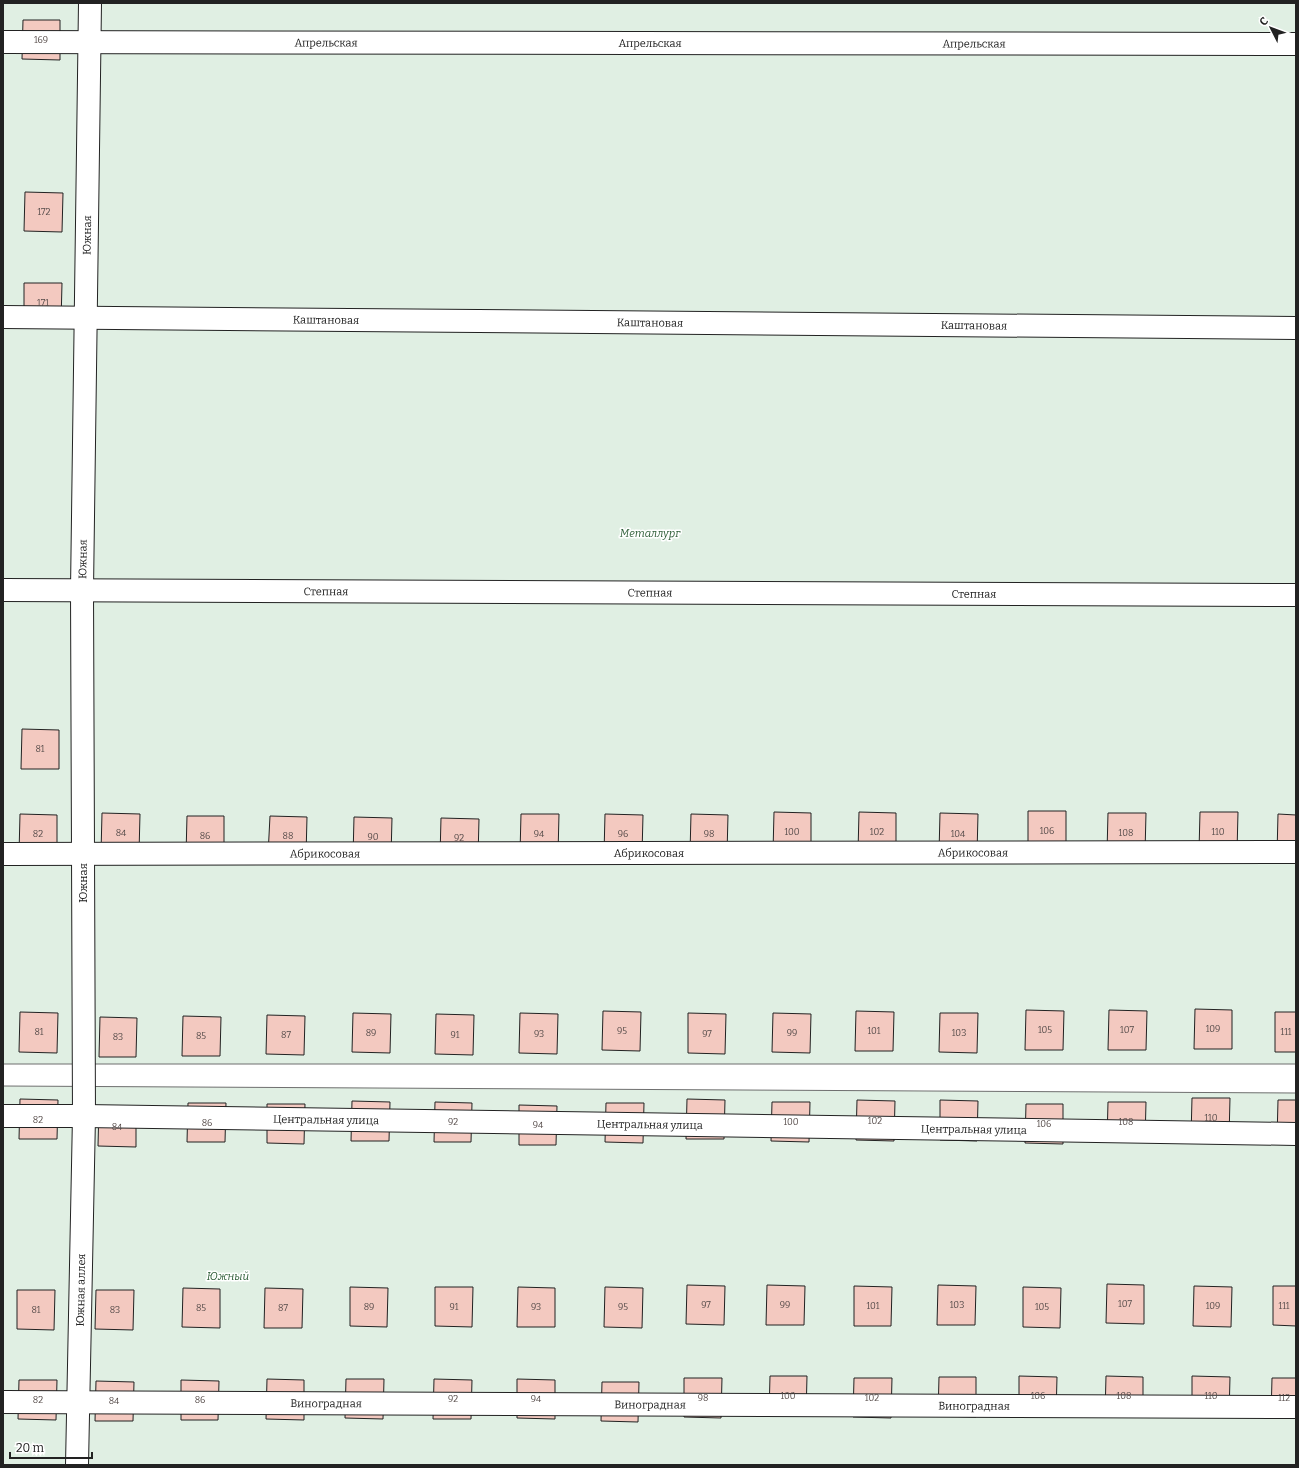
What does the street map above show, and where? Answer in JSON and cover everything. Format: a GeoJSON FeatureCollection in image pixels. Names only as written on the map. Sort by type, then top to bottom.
{"type":"FeatureCollection","features":[{"type":"Feature","properties":{"kind":"street","name":"Южная"},"geometry":{"type":"LineString","coordinates":[[84,1116],[82,590],[90,3]]}},
{"type":"Feature","properties":{"kind":"street","name":"Апрельская"},"geometry":{"type":"LineString","coordinates":[[3,42],[1296,44]]}},
{"type":"Feature","properties":{"kind":"street","name":"Каштановая"},"geometry":{"type":"LineString","coordinates":[[3,317],[1296,328]]}},
{"type":"Feature","properties":{"kind":"street","name":"Степная"},"geometry":{"type":"LineString","coordinates":[[3,590],[1296,595]]}},
{"type":"Feature","properties":{"kind":"street","name":"Абрикосовая"},"geometry":{"type":"LineString","coordinates":[[3,854],[1296,852]]}},
{"type":"Feature","properties":{"kind":"street","name":"Центральная улица"},"geometry":{"type":"LineString","coordinates":[[3,1116],[1296,1134]]}},
{"type":"Feature","properties":{"kind":"street","name":"Южная аллея"},"geometry":{"type":"LineString","coordinates":[[77,1465],[84,1116]]}},
{"type":"Feature","properties":{"kind":"street","name":"Виноградная"},"geometry":{"type":"LineString","coordinates":[[3,1402],[1296,1407]]}},
{"type":"Feature","properties":{"kind":"green space","name":"Металлург"},"geometry":{"type":"Polygon","coordinates":[[[3,3],[1296,3],[1296,1064],[3,1064],[3,3]]]}},
{"type":"Feature","properties":{"kind":"green space","name":"Южный"},"geometry":{"type":"Polygon","coordinates":[[[3,1086],[1296,1093],[1296,1465],[3,1465],[3,1086]]]}},
{"type":"Feature","properties":{"kind":"building"},"geometry":{"type":"Polygon","coordinates":[[[23,20],[60,20],[60,60],[22,59],[23,20]]]}},
{"type":"Feature","properties":{"kind":"building"},"geometry":{"type":"Polygon","coordinates":[[[25,192],[63,193],[62,232],[24,231],[25,192]]]}},
{"type":"Feature","properties":{"kind":"building"},"geometry":{"type":"Polygon","coordinates":[[[24,283],[62,283],[61,323],[24,322],[24,283]]]}},
{"type":"Feature","properties":{"kind":"building"},"geometry":{"type":"Polygon","coordinates":[[[22,729],[59,730],[59,769],[21,769],[22,729]]]}},
{"type":"Feature","properties":{"kind":"building"},"geometry":{"type":"Polygon","coordinates":[[[1028,811],[1066,811],[1066,851],[1028,850],[1028,811]]]}},
{"type":"Feature","properties":{"kind":"building"},"geometry":{"type":"Polygon","coordinates":[[[774,812],[811,813],[811,852],[773,852],[774,812]]]}},
{"type":"Feature","properties":{"kind":"building"},"geometry":{"type":"Polygon","coordinates":[[[859,812],[896,813],[896,852],[858,852],[859,812]]]}},
{"type":"Feature","properties":{"kind":"building"},"geometry":{"type":"Polygon","coordinates":[[[1200,812],[1238,812],[1237,852],[1199,851],[1200,812]]]}},
{"type":"Feature","properties":{"kind":"building"},"geometry":{"type":"Polygon","coordinates":[[[102,813],[140,814],[139,853],[101,853],[102,813]]]}},
{"type":"Feature","properties":{"kind":"building"},"geometry":{"type":"Polygon","coordinates":[[[940,813],[978,814],[977,854],[939,853],[940,813]]]}},
{"type":"Feature","properties":{"kind":"building"},"geometry":{"type":"Polygon","coordinates":[[[1108,813],[1146,813],[1145,853],[1107,852],[1108,813]]]}},
{"type":"Feature","properties":{"kind":"building"},"geometry":{"type":"Polygon","coordinates":[[[20,814],[57,815],[57,854],[19,854],[20,814]]]}},
{"type":"Feature","properties":{"kind":"building"},"geometry":{"type":"Polygon","coordinates":[[[521,814],[559,814],[558,854],[520,853],[521,814]]]}},
{"type":"Feature","properties":{"kind":"building"},"geometry":{"type":"Polygon","coordinates":[[[605,814],[643,815],[642,854],[604,854],[605,814]]]}},
{"type":"Feature","properties":{"kind":"building"},"geometry":{"type":"Polygon","coordinates":[[[691,814],[728,815],[727,854],[690,853],[691,814]]]}},
{"type":"Feature","properties":{"kind":"building"},"geometry":{"type":"Polygon","coordinates":[[[1278,814],[1296,815],[1296,855],[1277,854],[1278,814]]]}},
{"type":"Feature","properties":{"kind":"building"},"geometry":{"type":"Polygon","coordinates":[[[187,816],[224,816],[224,856],[186,855],[187,816]]]}},
{"type":"Feature","properties":{"kind":"building"},"geometry":{"type":"Polygon","coordinates":[[[270,816],[307,817],[306,856],[268,855],[270,816]]]}},
{"type":"Feature","properties":{"kind":"building"},"geometry":{"type":"Polygon","coordinates":[[[354,817],[392,818],[391,857],[353,857],[354,817]]]}},
{"type":"Feature","properties":{"kind":"building"},"geometry":{"type":"Polygon","coordinates":[[[441,818],[479,819],[478,858],[440,857],[441,818]]]}},
{"type":"Feature","properties":{"kind":"building"},"geometry":{"type":"Polygon","coordinates":[[[1195,1009],[1232,1010],[1232,1049],[1194,1049],[1195,1009]]]}},
{"type":"Feature","properties":{"kind":"building"},"geometry":{"type":"Polygon","coordinates":[[[1026,1010],[1064,1011],[1063,1050],[1025,1050],[1026,1010]]]}},
{"type":"Feature","properties":{"kind":"building"},"geometry":{"type":"Polygon","coordinates":[[[1109,1010],[1147,1011],[1146,1050],[1108,1050],[1109,1010]]]}},
{"type":"Feature","properties":{"kind":"building"},"geometry":{"type":"Polygon","coordinates":[[[603,1011],[641,1012],[640,1051],[602,1050],[603,1011]]]}},
{"type":"Feature","properties":{"kind":"building"},"geometry":{"type":"Polygon","coordinates":[[[856,1011],[894,1012],[893,1051],[855,1051],[856,1011]]]}},
{"type":"Feature","properties":{"kind":"building"},"geometry":{"type":"Polygon","coordinates":[[[20,1012],[58,1013],[57,1053],[19,1052],[20,1012]]]}},
{"type":"Feature","properties":{"kind":"building"},"geometry":{"type":"Polygon","coordinates":[[[1275,1012],[1296,1012],[1296,1052],[1275,1052],[1275,1012]]]}},
{"type":"Feature","properties":{"kind":"building"},"geometry":{"type":"Polygon","coordinates":[[[353,1013],[391,1014],[390,1053],[352,1052],[353,1013]]]}},
{"type":"Feature","properties":{"kind":"building"},"geometry":{"type":"Polygon","coordinates":[[[520,1013],[558,1014],[557,1054],[519,1053],[520,1013]]]}},
{"type":"Feature","properties":{"kind":"building"},"geometry":{"type":"Polygon","coordinates":[[[688,1013],[726,1014],[725,1054],[688,1053],[688,1013]]]}},
{"type":"Feature","properties":{"kind":"building"},"geometry":{"type":"Polygon","coordinates":[[[773,1013],[811,1014],[810,1053],[772,1052],[773,1013]]]}},
{"type":"Feature","properties":{"kind":"building"},"geometry":{"type":"Polygon","coordinates":[[[940,1013],[978,1013],[977,1053],[939,1052],[940,1013]]]}},
{"type":"Feature","properties":{"kind":"building"},"geometry":{"type":"Polygon","coordinates":[[[436,1014],[474,1015],[473,1055],[435,1054],[436,1014]]]}},
{"type":"Feature","properties":{"kind":"building"},"geometry":{"type":"Polygon","coordinates":[[[267,1015],[305,1016],[304,1055],[266,1054],[267,1015]]]}},
{"type":"Feature","properties":{"kind":"building"},"geometry":{"type":"Polygon","coordinates":[[[183,1016],[221,1017],[220,1056],[182,1056],[183,1016]]]}},
{"type":"Feature","properties":{"kind":"building"},"geometry":{"type":"Polygon","coordinates":[[[100,1017],[137,1018],[136,1057],[99,1057],[100,1017]]]}},
{"type":"Feature","properties":{"kind":"building"},"geometry":{"type":"Polygon","coordinates":[[[1192,1098],[1230,1098],[1229,1138],[1191,1137],[1192,1098]]]}},
{"type":"Feature","properties":{"kind":"building"},"geometry":{"type":"Polygon","coordinates":[[[20,1099],[58,1100],[57,1139],[19,1139],[20,1099]]]}},
{"type":"Feature","properties":{"kind":"building"},"geometry":{"type":"Polygon","coordinates":[[[687,1099],[725,1100],[724,1139],[686,1139],[687,1099]]]}},
{"type":"Feature","properties":{"kind":"building"},"geometry":{"type":"Polygon","coordinates":[[[857,1100],[895,1101],[894,1141],[856,1140],[857,1100]]]}},
{"type":"Feature","properties":{"kind":"building"},"geometry":{"type":"Polygon","coordinates":[[[940,1100],[978,1101],[977,1141],[940,1140],[940,1100]]]}},
{"type":"Feature","properties":{"kind":"building"},"geometry":{"type":"Polygon","coordinates":[[[1278,1100],[1296,1100],[1296,1140],[1277,1140],[1278,1100]]]}},
{"type":"Feature","properties":{"kind":"building"},"geometry":{"type":"Polygon","coordinates":[[[352,1101],[390,1102],[389,1141],[351,1141],[352,1101]]]}},
{"type":"Feature","properties":{"kind":"building"},"geometry":{"type":"Polygon","coordinates":[[[435,1102],[472,1103],[471,1142],[434,1142],[435,1102]]]}},
{"type":"Feature","properties":{"kind":"building"},"geometry":{"type":"Polygon","coordinates":[[[772,1102],[810,1102],[809,1142],[771,1141],[772,1102]]]}},
{"type":"Feature","properties":{"kind":"building"},"geometry":{"type":"Polygon","coordinates":[[[1108,1102],[1146,1102],[1145,1142],[1107,1141],[1108,1102]]]}},
{"type":"Feature","properties":{"kind":"building"},"geometry":{"type":"Polygon","coordinates":[[[188,1103],[226,1103],[225,1142],[187,1142],[188,1103]]]}},
{"type":"Feature","properties":{"kind":"building"},"geometry":{"type":"Polygon","coordinates":[[[606,1103],[644,1103],[643,1143],[605,1142],[606,1103]]]}},
{"type":"Feature","properties":{"kind":"building"},"geometry":{"type":"Polygon","coordinates":[[[267,1104],[305,1104],[304,1144],[267,1143],[267,1104]]]}},
{"type":"Feature","properties":{"kind":"building"},"geometry":{"type":"Polygon","coordinates":[[[1026,1104],[1063,1104],[1063,1144],[1025,1143],[1026,1104]]]}},
{"type":"Feature","properties":{"kind":"building"},"geometry":{"type":"Polygon","coordinates":[[[519,1105],[557,1106],[556,1145],[519,1145],[519,1105]]]}},
{"type":"Feature","properties":{"kind":"building"},"geometry":{"type":"Polygon","coordinates":[[[99,1106],[136,1107],[136,1147],[98,1146],[99,1106]]]}},
{"type":"Feature","properties":{"kind":"building"},"geometry":{"type":"Polygon","coordinates":[[[1107,1284],[1144,1285],[1144,1324],[1106,1323],[1107,1284]]]}},
{"type":"Feature","properties":{"kind":"building"},"geometry":{"type":"Polygon","coordinates":[[[687,1285],[725,1286],[724,1325],[686,1324],[687,1285]]]}},
{"type":"Feature","properties":{"kind":"building"},"geometry":{"type":"Polygon","coordinates":[[[767,1285],[805,1286],[804,1325],[766,1325],[767,1285]]]}},
{"type":"Feature","properties":{"kind":"building"},"geometry":{"type":"Polygon","coordinates":[[[938,1285],[976,1286],[975,1325],[937,1325],[938,1285]]]}},
{"type":"Feature","properties":{"kind":"building"},"geometry":{"type":"Polygon","coordinates":[[[854,1286],[892,1287],[891,1326],[854,1326],[854,1286]]]}},
{"type":"Feature","properties":{"kind":"building"},"geometry":{"type":"Polygon","coordinates":[[[1194,1286],[1232,1287],[1231,1327],[1193,1326],[1194,1286]]]}},
{"type":"Feature","properties":{"kind":"building"},"geometry":{"type":"Polygon","coordinates":[[[1273,1286],[1296,1286],[1296,1326],[1273,1325],[1273,1286]]]}},
{"type":"Feature","properties":{"kind":"building"},"geometry":{"type":"Polygon","coordinates":[[[350,1287],[388,1288],[387,1327],[350,1326],[350,1287]]]}},
{"type":"Feature","properties":{"kind":"building"},"geometry":{"type":"Polygon","coordinates":[[[435,1287],[473,1287],[472,1327],[435,1326],[435,1287]]]}},
{"type":"Feature","properties":{"kind":"building"},"geometry":{"type":"Polygon","coordinates":[[[518,1287],[555,1288],[555,1327],[517,1327],[518,1287]]]}},
{"type":"Feature","properties":{"kind":"building"},"geometry":{"type":"Polygon","coordinates":[[[605,1287],[643,1288],[642,1328],[604,1327],[605,1287]]]}},
{"type":"Feature","properties":{"kind":"building"},"geometry":{"type":"Polygon","coordinates":[[[1023,1287],[1061,1288],[1060,1328],[1023,1327],[1023,1287]]]}},
{"type":"Feature","properties":{"kind":"building"},"geometry":{"type":"Polygon","coordinates":[[[183,1288],[220,1289],[220,1328],[182,1327],[183,1288]]]}},
{"type":"Feature","properties":{"kind":"building"},"geometry":{"type":"Polygon","coordinates":[[[265,1288],[303,1289],[302,1328],[264,1328],[265,1288]]]}},
{"type":"Feature","properties":{"kind":"building"},"geometry":{"type":"Polygon","coordinates":[[[17,1290],[55,1290],[54,1330],[17,1329],[17,1290]]]}},
{"type":"Feature","properties":{"kind":"building"},"geometry":{"type":"Polygon","coordinates":[[[96,1290],[134,1290],[133,1330],[95,1329],[96,1290]]]}},
{"type":"Feature","properties":{"kind":"building"},"geometry":{"type":"Polygon","coordinates":[[[770,1376],[807,1376],[806,1416],[769,1415],[770,1376]]]}},
{"type":"Feature","properties":{"kind":"building"},"geometry":{"type":"Polygon","coordinates":[[[1019,1376],[1057,1377],[1056,1416],[1019,1416],[1019,1376]]]}},
{"type":"Feature","properties":{"kind":"building"},"geometry":{"type":"Polygon","coordinates":[[[1106,1376],[1143,1377],[1143,1416],[1105,1415],[1106,1376]]]}},
{"type":"Feature","properties":{"kind":"building"},"geometry":{"type":"Polygon","coordinates":[[[1192,1376],[1230,1377],[1229,1416],[1192,1415],[1192,1376]]]}},
{"type":"Feature","properties":{"kind":"building"},"geometry":{"type":"Polygon","coordinates":[[[939,1377],[976,1377],[976,1417],[938,1416],[939,1377]]]}},
{"type":"Feature","properties":{"kind":"building"},"geometry":{"type":"Polygon","coordinates":[[[684,1378],[722,1378],[721,1418],[684,1417],[684,1378]]]}},
{"type":"Feature","properties":{"kind":"building"},"geometry":{"type":"Polygon","coordinates":[[[854,1378],[892,1378],[891,1418],[853,1417],[854,1378]]]}},
{"type":"Feature","properties":{"kind":"building"},"geometry":{"type":"Polygon","coordinates":[[[1272,1378],[1296,1378],[1296,1418],[1271,1417],[1272,1378]]]}},
{"type":"Feature","properties":{"kind":"building"},"geometry":{"type":"Polygon","coordinates":[[[267,1379],[304,1380],[304,1420],[266,1419],[267,1379]]]}},
{"type":"Feature","properties":{"kind":"building"},"geometry":{"type":"Polygon","coordinates":[[[346,1379],[384,1379],[383,1419],[345,1418],[346,1379]]]}},
{"type":"Feature","properties":{"kind":"building"},"geometry":{"type":"Polygon","coordinates":[[[434,1379],[472,1380],[471,1419],[433,1419],[434,1379]]]}},
{"type":"Feature","properties":{"kind":"building"},"geometry":{"type":"Polygon","coordinates":[[[517,1379],[555,1380],[555,1419],[517,1418],[517,1379]]]}},
{"type":"Feature","properties":{"kind":"building"},"geometry":{"type":"Polygon","coordinates":[[[19,1380],[57,1380],[56,1420],[18,1419],[19,1380]]]}},
{"type":"Feature","properties":{"kind":"building"},"geometry":{"type":"Polygon","coordinates":[[[181,1380],[219,1381],[218,1420],[181,1420],[181,1380]]]}},
{"type":"Feature","properties":{"kind":"building"},"geometry":{"type":"Polygon","coordinates":[[[96,1381],[134,1382],[133,1421],[95,1421],[96,1381]]]}},
{"type":"Feature","properties":{"kind":"building"},"geometry":{"type":"Polygon","coordinates":[[[602,1382],[639,1382],[638,1422],[601,1421],[602,1382]]]}}]}
